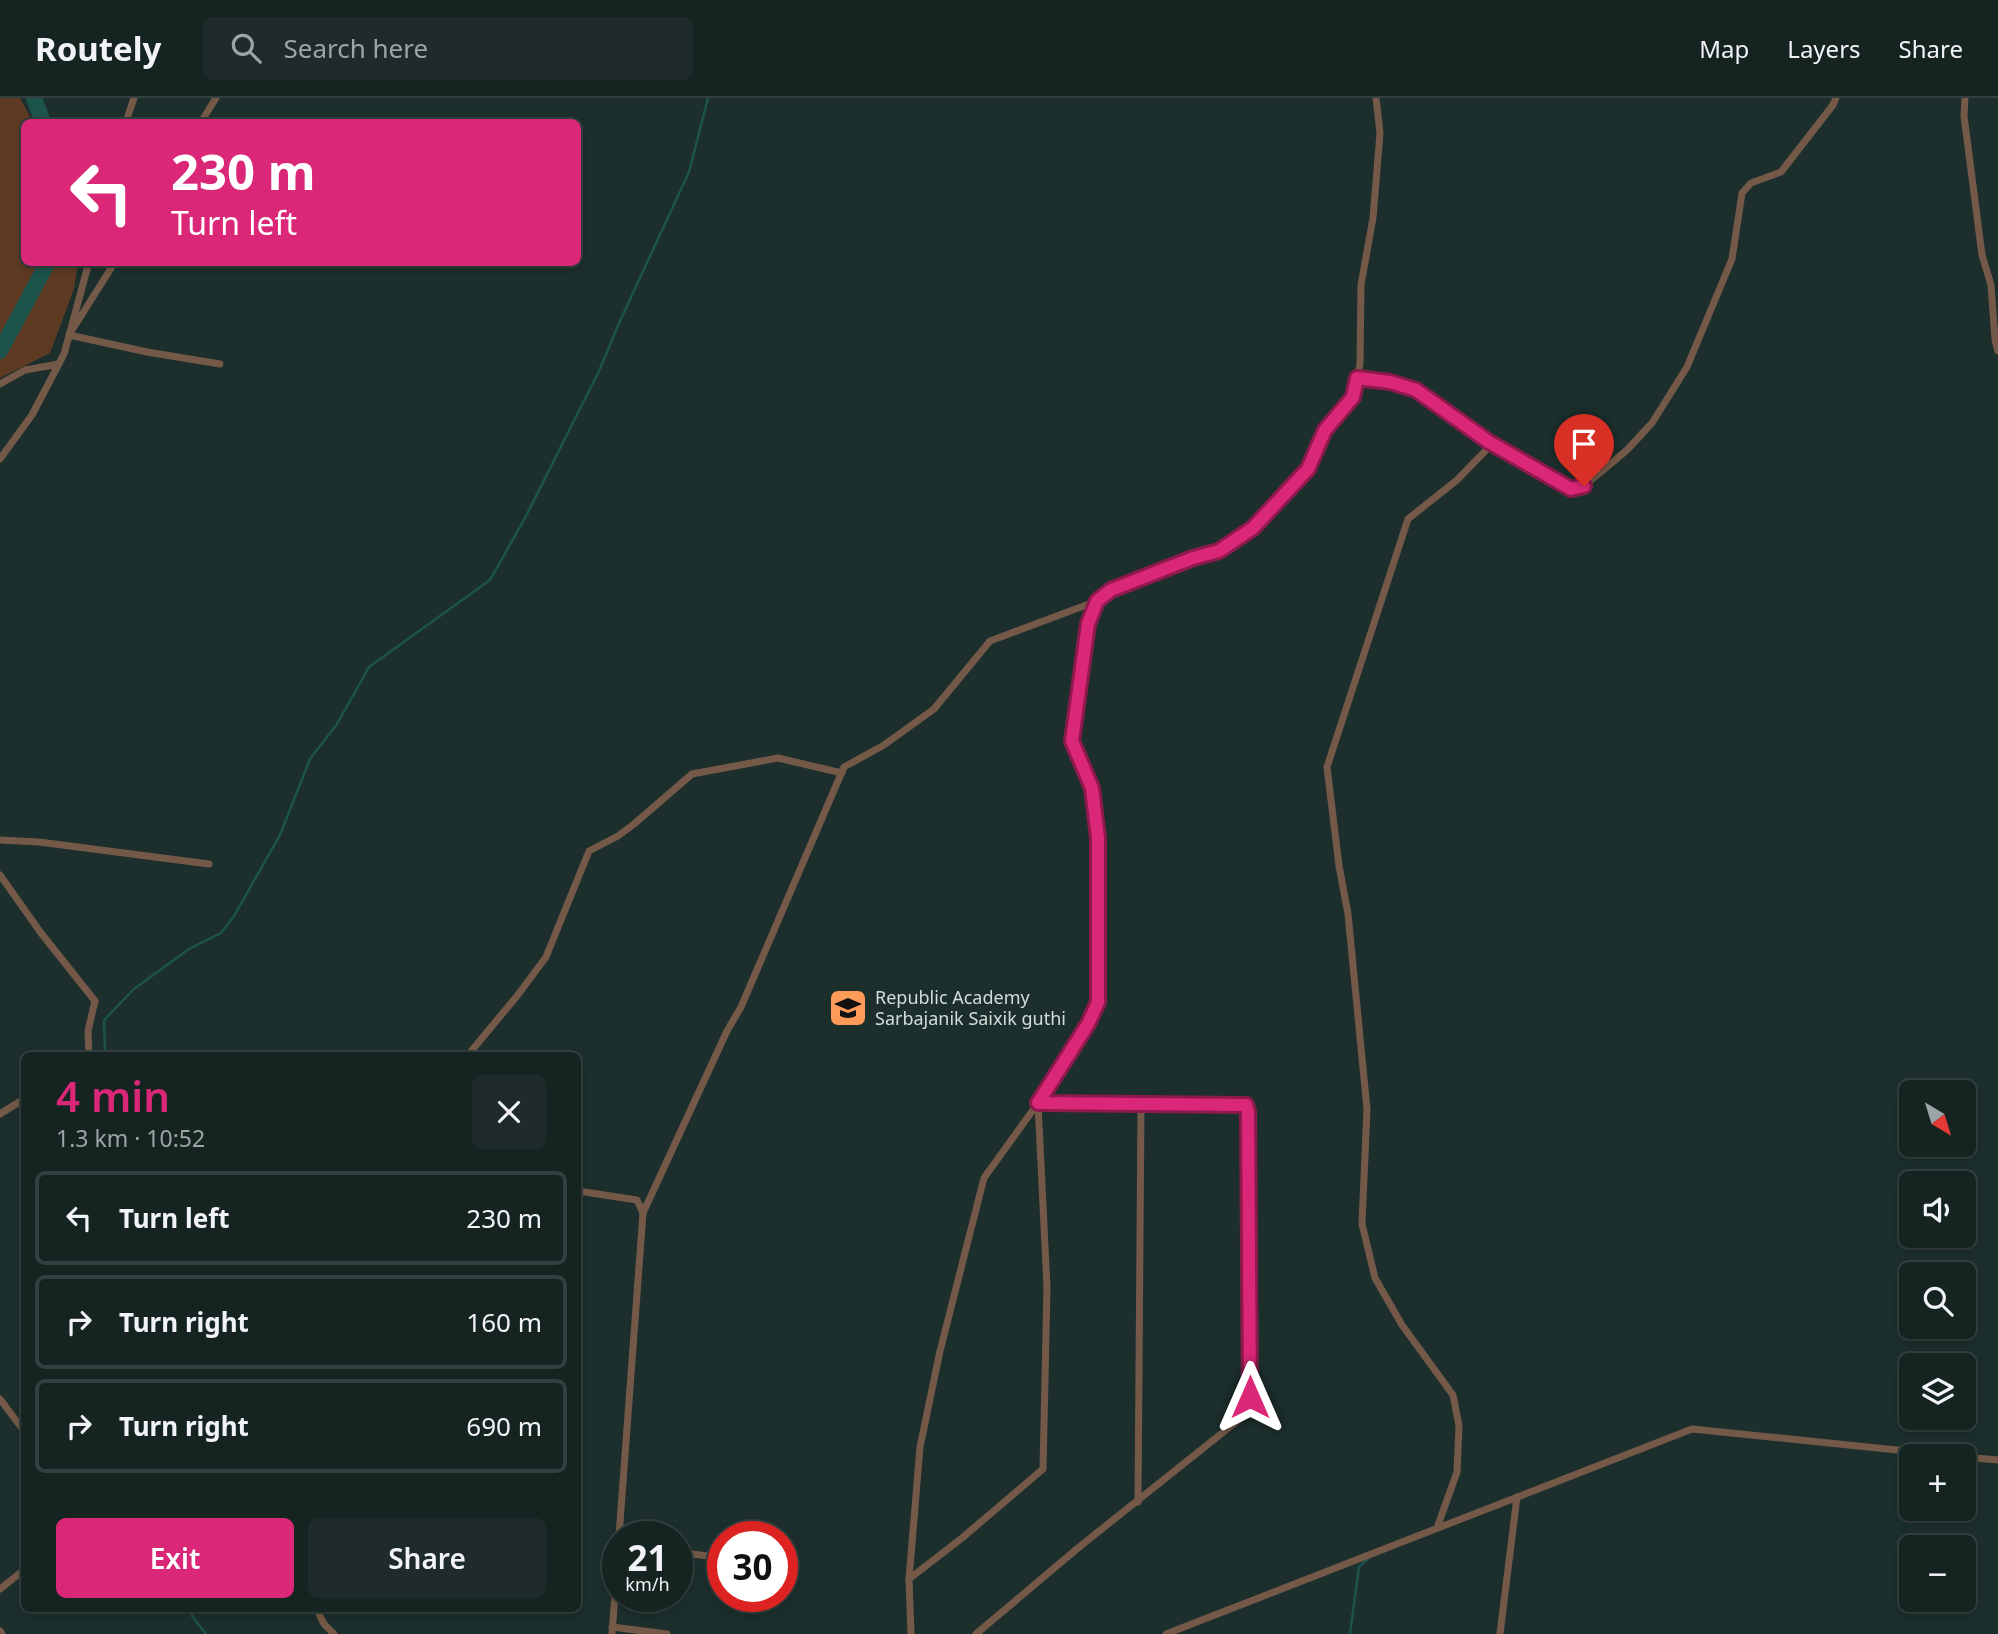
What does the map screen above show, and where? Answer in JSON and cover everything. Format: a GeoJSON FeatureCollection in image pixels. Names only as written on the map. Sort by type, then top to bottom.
{"type":"FeatureCollection","features":[{"type":"Feature","properties":{"kind":"street"},"geometry":{"type":"LineString","coordinates":[[127,119],[134,98]]}},
{"type":"Feature","properties":{"kind":"street"},"geometry":{"type":"LineString","coordinates":[[203,119],[216,98]]}},
{"type":"Feature","properties":{"kind":"street"},"geometry":{"type":"LineString","coordinates":[[620,1521],[643,1213],[727,1031],[741,1007],[844,767],[884,744],[933,709],[990,641],[1097,601],[1111,590],[1193,558],[1219,551],[1253,528],[1308,469],[1325,430],[1353,397],[1360,365],[1362,285],[1373,218],[1380,133],[1376,98]]}},
{"type":"Feature","properties":{"kind":"street"},"geometry":{"type":"LineString","coordinates":[[1357,378],[1390,382],[1416,390],[1492,444],[1571,489],[1584,486],[1627,450],[1652,423],[1687,368],[1732,259],[1742,193],[1751,183],[1781,172],[1836,98]]}},
{"type":"Feature","properties":{"kind":"street"},"geometry":{"type":"LineString","coordinates":[[1965,98],[1964,116],[1982,255],[1992,285],[1998,351]]}},
{"type":"Feature","properties":{"kind":"street"},"geometry":{"type":"LineString","coordinates":[[0,459],[32,415],[59,364],[88,266]]}},
{"type":"Feature","properties":{"kind":"street"},"geometry":{"type":"LineString","coordinates":[[69,335],[112,266]]}},
{"type":"Feature","properties":{"kind":"street"},"geometry":{"type":"LineString","coordinates":[[69,335],[220,364]]}},
{"type":"Feature","properties":{"kind":"street"},"geometry":{"type":"LineString","coordinates":[[0,384],[25,370],[59,364]]}},
{"type":"Feature","properties":{"kind":"street"},"geometry":{"type":"LineString","coordinates":[[1437,1528],[1457,1472],[1459,1426],[1452,1395],[1402,1325],[1376,1278],[1362,1224],[1367,1109],[1348,914],[1326,766],[1408,519],[1457,480],[1492,444]]}},
{"type":"Feature","properties":{"kind":"street"},"geometry":{"type":"LineString","coordinates":[[911,1634],[909,1579],[920,1447],[940,1351],[984,1178],[1038,1103],[1088,1024],[1098,1002],[1098,838],[1092,788],[1072,741],[1088,624],[1097,601]]}},
{"type":"Feature","properties":{"kind":"street"},"geometry":{"type":"LineString","coordinates":[[470,1052],[546,957],[589,851],[618,836],[692,774],[778,758],[842,772]]}},
{"type":"Feature","properties":{"kind":"street"},"geometry":{"type":"LineString","coordinates":[[0,840],[39,842],[209,863]]}},
{"type":"Feature","properties":{"kind":"street"},"geometry":{"type":"LineString","coordinates":[[0,874],[3,884],[95,1001],[88,1031],[89,1052]]}},
{"type":"Feature","properties":{"kind":"street"},"geometry":{"type":"LineString","coordinates":[[0,1114],[21,1101]]}},
{"type":"Feature","properties":{"kind":"street"},"geometry":{"type":"LineString","coordinates":[[976,1634],[1246,1414],[1250,1397],[1246,1105],[1038,1103]]}},
{"type":"Feature","properties":{"kind":"street"},"geometry":{"type":"LineString","coordinates":[[909,1579],[1044,1469],[1047,1287],[1038,1103]]}},
{"type":"Feature","properties":{"kind":"street"},"geometry":{"type":"LineString","coordinates":[[1138,1503],[1141,1105]]}},
{"type":"Feature","properties":{"kind":"street"},"geometry":{"type":"LineString","coordinates":[[581,1191],[637,1200],[643,1213]]}},
{"type":"Feature","properties":{"kind":"street"},"geometry":{"type":"LineString","coordinates":[[0,1399],[21,1427]]}},
{"type":"Feature","properties":{"kind":"street"},"geometry":{"type":"LineString","coordinates":[[1166,1634],[1692,1429],[1899,1450]]}},
{"type":"Feature","properties":{"kind":"street"},"geometry":{"type":"LineString","coordinates":[[1976,1458],[1998,1460]]}},
{"type":"Feature","properties":{"kind":"street"},"geometry":{"type":"LineString","coordinates":[[1500,1634],[1517,1497]]}},
{"type":"Feature","properties":{"kind":"street"},"geometry":{"type":"LineString","coordinates":[[0,1589],[21,1572]]}},
{"type":"Feature","properties":{"kind":"street"},"geometry":{"type":"LineString","coordinates":[[318,1612],[324,1625],[334,1634]]}},
{"type":"Feature","properties":{"kind":"street"},"geometry":{"type":"LineString","coordinates":[[614,1612],[612,1631],[667,1634]]}},
{"type":"Feature","properties":{"kind":"shaded area"},"geometry":{"type":"Polygon","coordinates":[[[0,98],[20,98],[31,119],[21,119],[21,266],[78,266],[74,289],[50,353],[0,378],[0,98]]]}},
{"type":"Feature","properties":{"kind":"waterway"},"geometry":{"type":"LineString","coordinates":[[34,98],[42,119]]}},
{"type":"Feature","properties":{"kind":"waterway"},"geometry":{"type":"LineString","coordinates":[[105,1052],[104,1020],[134,989],[189,949],[221,933],[234,916],[280,835],[310,759],[337,724],[369,667],[490,580],[525,518],[599,371],[689,172],[708,98]]}},
{"type":"Feature","properties":{"kind":"waterway"},"geometry":{"type":"LineString","coordinates":[[0,351],[46,266]]}},
{"type":"Feature","properties":{"kind":"waterway"},"geometry":{"type":"LineString","coordinates":[[1350,1634],[1359,1567],[1368,1559]]}},
{"type":"Feature","properties":{"kind":"waterway"},"geometry":{"type":"LineString","coordinates":[[193,1612],[192,1616],[206,1634]]}},
{"type":"Feature","properties":{"kind":"place","name":"Republic Academy Sarbajanik Saixik guthi"},"geometry":{"type":"Point","coordinates":[848,1008]}},
{"type":"Feature","properties":{"kind":"route"},"geometry":{"type":"LineString","coordinates":[[1250,1397],[1246,1105],[1038,1103],[1088,1024],[1098,1002],[1098,838],[1092,788],[1072,741],[1088,624],[1097,601],[1111,590],[1193,558],[1219,551],[1253,528],[1308,469],[1325,430],[1353,397],[1357,378],[1390,382],[1416,390],[1489,442],[1571,489],[1584,486]]}}]}
